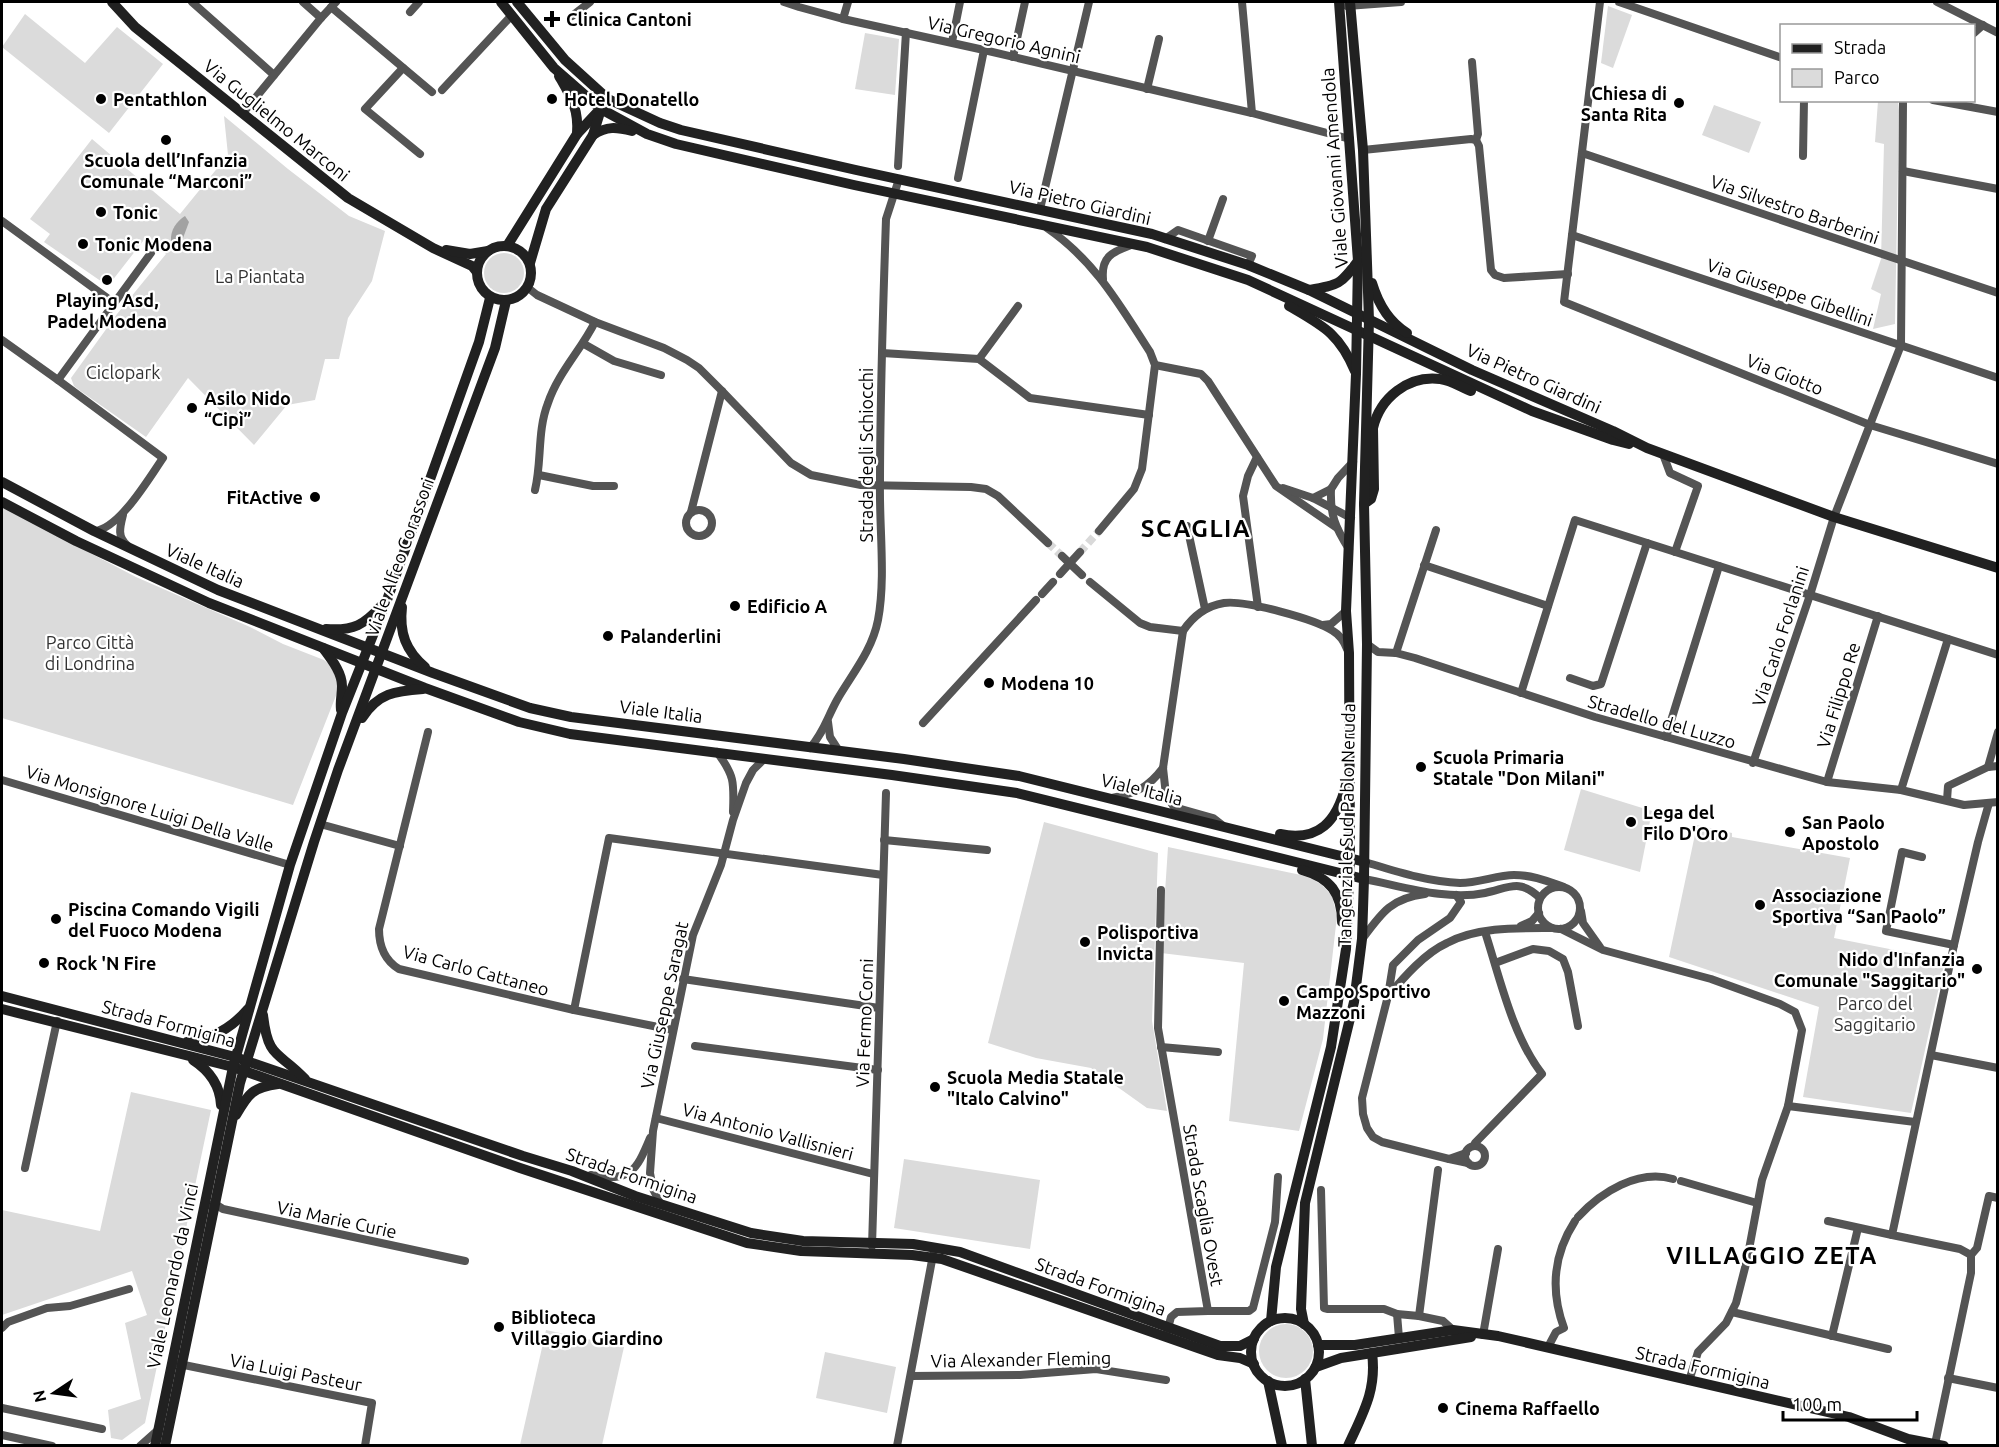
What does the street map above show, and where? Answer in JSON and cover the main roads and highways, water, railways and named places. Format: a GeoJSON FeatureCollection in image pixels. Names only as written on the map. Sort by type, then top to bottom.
{"type":"FeatureCollection","features":[{"type":"Feature","properties":{"kind":"tunnel"},"geometry":{"type":"LineString","coordinates":[[1080,552],[1099,531]]}},
{"type":"Feature","properties":{"kind":"tunnel"},"geometry":{"type":"LineString","coordinates":[[1048,543],[1062,556]]}},
{"type":"Feature","properties":{"kind":"place","name":"Clinica Cantoni"},"geometry":{"type":"Point","coordinates":[552,19]}},
{"type":"Feature","properties":{"kind":"place","name":"Pentathlon"},"geometry":{"type":"Point","coordinates":[101,99]}},
{"type":"Feature","properties":{"kind":"place","name":"Hotel Donatello"},"geometry":{"type":"Point","coordinates":[552,99]}},
{"type":"Feature","properties":{"kind":"place","name":"Chiesa di Santa Rita"},"geometry":{"type":"Point","coordinates":[1679,103]}},
{"type":"Feature","properties":{"kind":"place","name":"Scuola dell’Infanzia Comunale “Marconi”"},"geometry":{"type":"Point","coordinates":[166,140]}},
{"type":"Feature","properties":{"kind":"place","name":"Tonic"},"geometry":{"type":"Point","coordinates":[101,212]}},
{"type":"Feature","properties":{"kind":"place","name":"Tonic Modena"},"geometry":{"type":"Point","coordinates":[83,244]}},
{"type":"Feature","properties":{"kind":"place","name":"Playing Asd, Padel Modena"},"geometry":{"type":"Point","coordinates":[107,280]}},
{"type":"Feature","properties":{"kind":"place","name":"Asilo Nido “Cipì”"},"geometry":{"type":"Point","coordinates":[192,408]}},
{"type":"Feature","properties":{"kind":"place","name":"FitActive"},"geometry":{"type":"Point","coordinates":[315,497]}},
{"type":"Feature","properties":{"kind":"place","name":"Edificio A"},"geometry":{"type":"Point","coordinates":[735,606]}},
{"type":"Feature","properties":{"kind":"place","name":"Palanderlini"},"geometry":{"type":"Point","coordinates":[608,636]}},
{"type":"Feature","properties":{"kind":"place","name":"Modena 10"},"geometry":{"type":"Point","coordinates":[989,683]}},
{"type":"Feature","properties":{"kind":"place","name":"Scuola Primaria Statale \"Don Milani\""},"geometry":{"type":"Point","coordinates":[1421,767]}},
{"type":"Feature","properties":{"kind":"place","name":"Lega del Filo D'Oro"},"geometry":{"type":"Point","coordinates":[1631,822]}},
{"type":"Feature","properties":{"kind":"place","name":"San Paolo Apostolo"},"geometry":{"type":"Point","coordinates":[1790,832]}},
{"type":"Feature","properties":{"kind":"place","name":"Associazione Sportiva “San Paolo”"},"geometry":{"type":"Point","coordinates":[1760,905]}},
{"type":"Feature","properties":{"kind":"place","name":"Piscina Comando Vigili del Fuoco Modena"},"geometry":{"type":"Point","coordinates":[56,919]}},
{"type":"Feature","properties":{"kind":"place","name":"Polisportiva Invicta"},"geometry":{"type":"Point","coordinates":[1085,942]}},
{"type":"Feature","properties":{"kind":"place","name":"Rock 'N Fire"},"geometry":{"type":"Point","coordinates":[44,963]}},
{"type":"Feature","properties":{"kind":"place","name":"Nido d'Infanzia Comunale \"Saggitario\""},"geometry":{"type":"Point","coordinates":[1977,969]}},
{"type":"Feature","properties":{"kind":"place","name":"Campo Sportivo Mazzoni"},"geometry":{"type":"Point","coordinates":[1284,1001]}},
{"type":"Feature","properties":{"kind":"place","name":"Scuola Media Statale \"Italo Calvino\""},"geometry":{"type":"Point","coordinates":[935,1087]}},
{"type":"Feature","properties":{"kind":"place","name":"Biblioteca Villaggio Giardino"},"geometry":{"type":"Point","coordinates":[499,1327]}},
{"type":"Feature","properties":{"kind":"place","name":"Cinema Raffaello"},"geometry":{"type":"Point","coordinates":[1443,1408]}},
{"type":"Feature","properties":{"kind":"district","name":"SCAGLIA"},"geometry":{"type":"Point","coordinates":[1196,528]}},
{"type":"Feature","properties":{"kind":"district","name":"VILLAGGIO ZETA"},"geometry":{"type":"Point","coordinates":[1772,1255]}},
{"type":"Feature","properties":{"kind":"park label","name":"La Piantata"},"geometry":{"type":"Point","coordinates":[260,276]}},
{"type":"Feature","properties":{"kind":"park label","name":"Ciclopark"},"geometry":{"type":"Point","coordinates":[123,372]}},
{"type":"Feature","properties":{"kind":"park label","name":"Parco Città di Londrina"},"geometry":{"type":"Point","coordinates":[90,652]}},
{"type":"Feature","properties":{"kind":"park label","name":"Parco del Saggitario"},"geometry":{"type":"Point","coordinates":[1875,1013]}}]}
